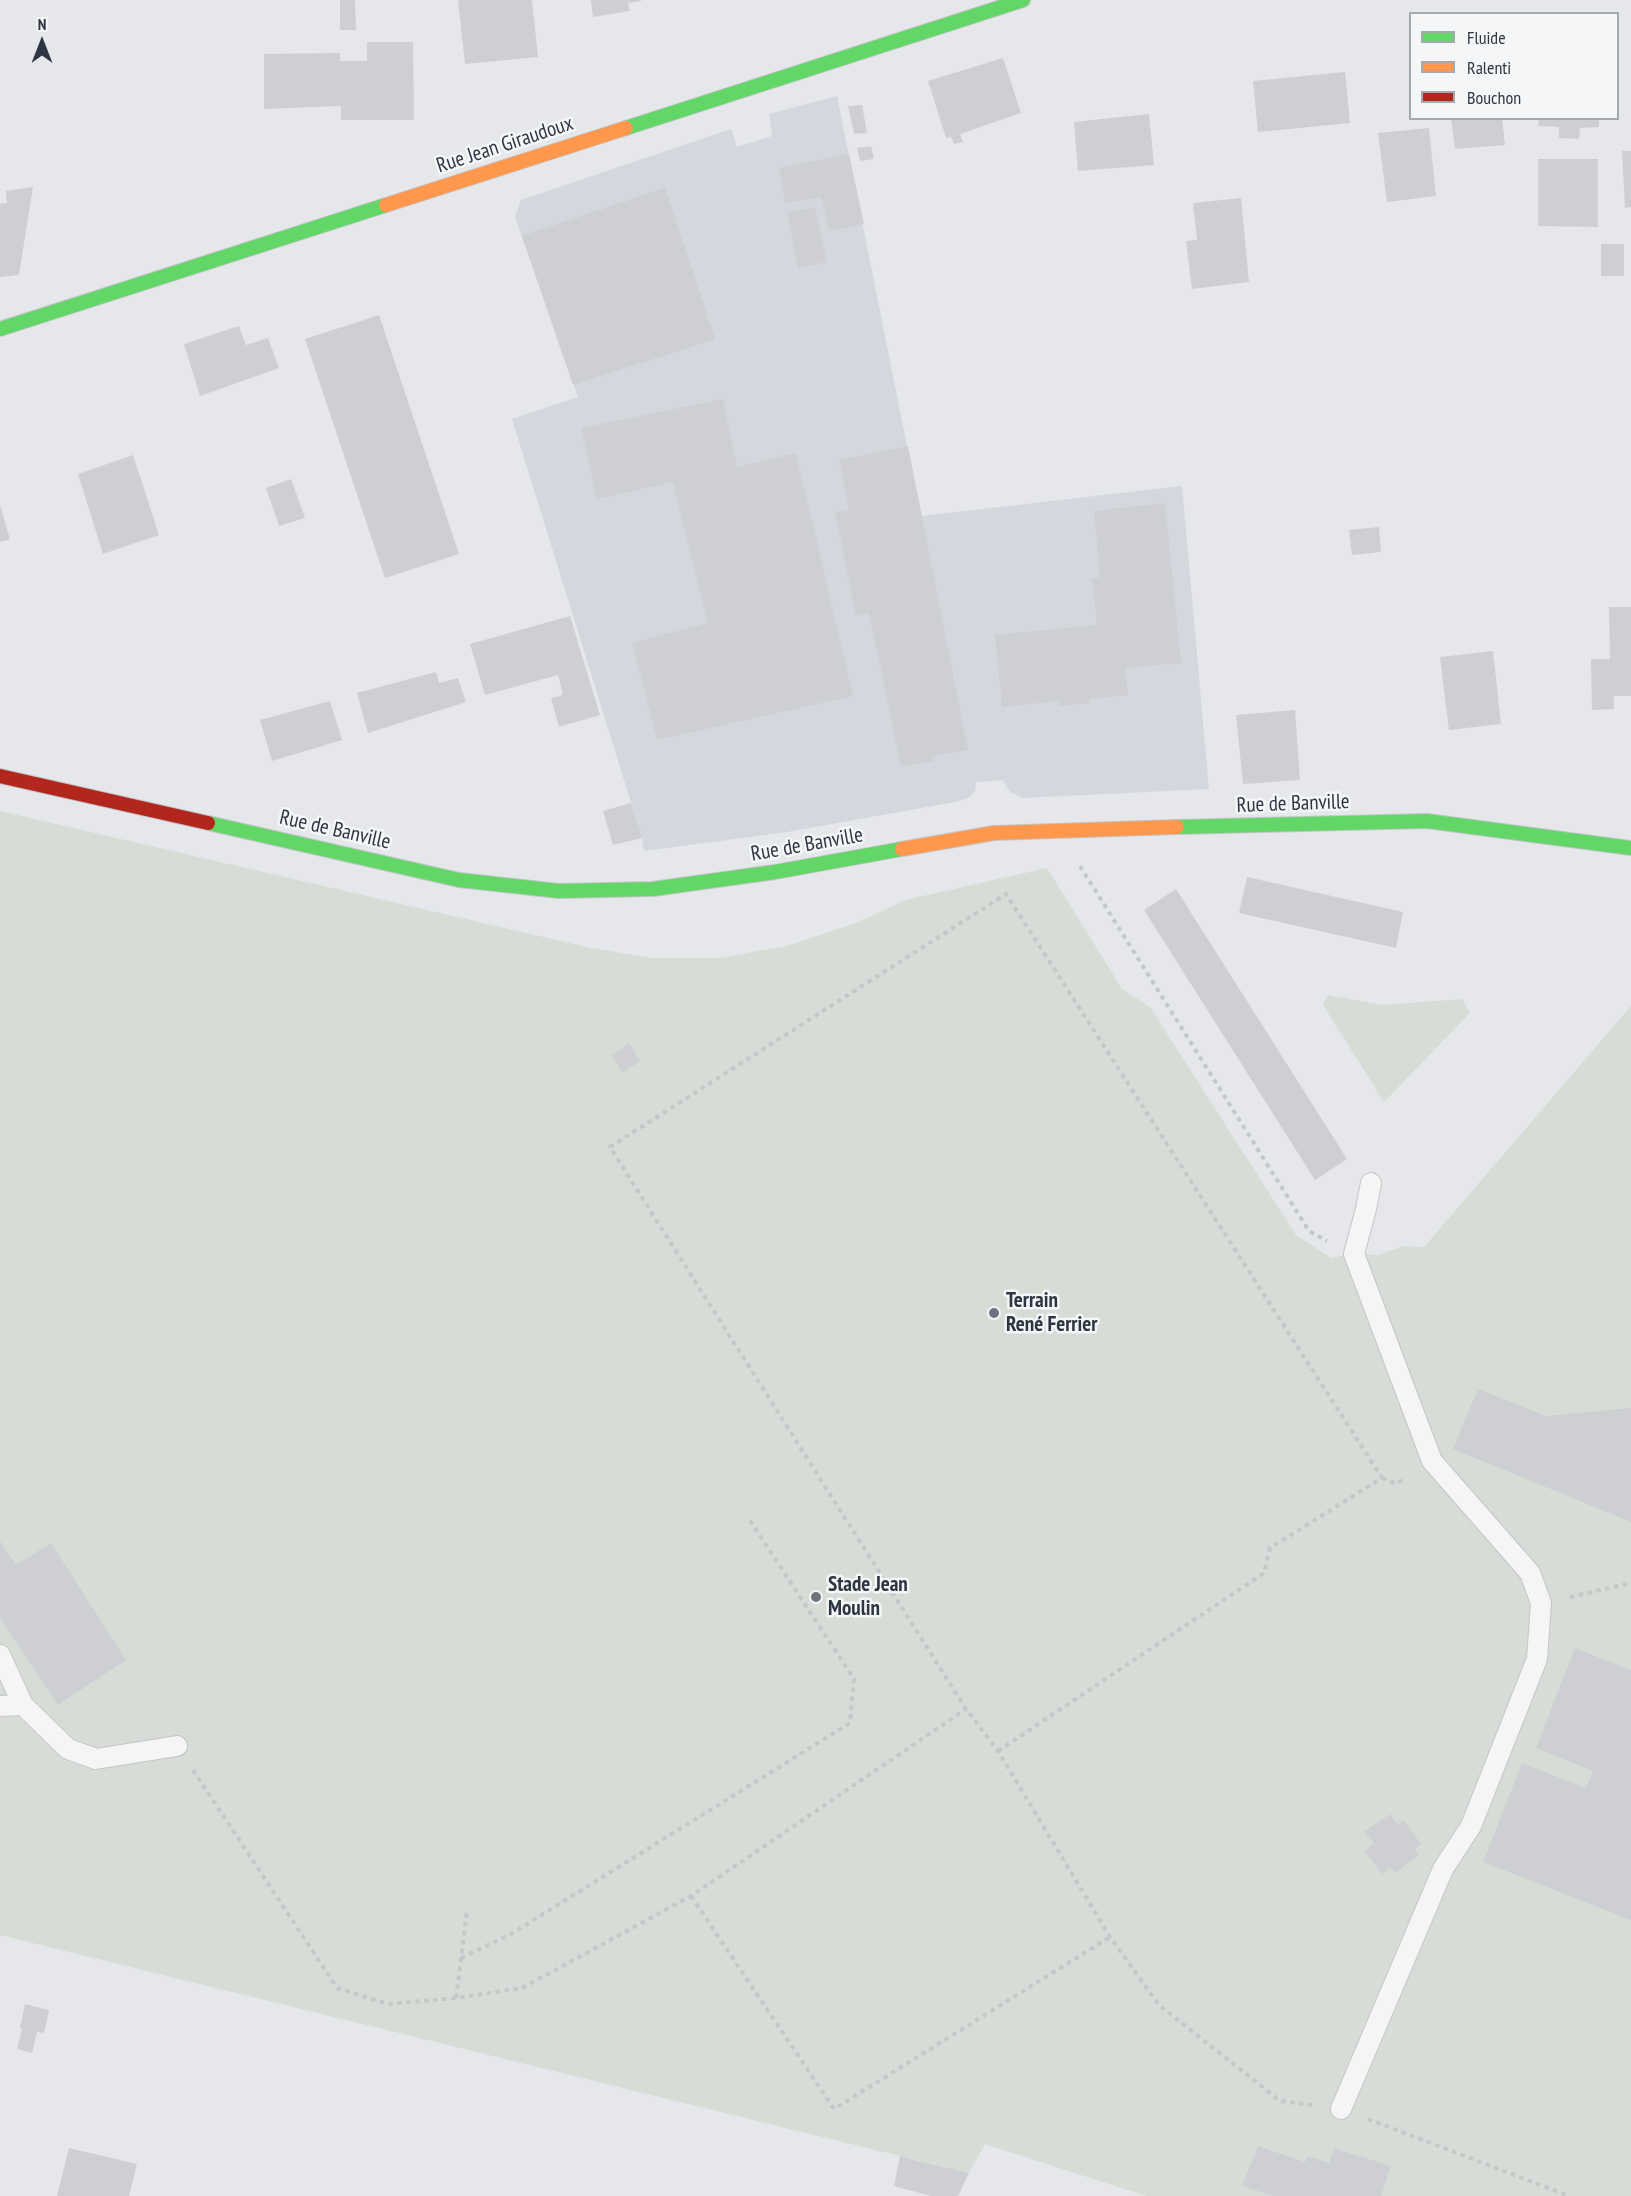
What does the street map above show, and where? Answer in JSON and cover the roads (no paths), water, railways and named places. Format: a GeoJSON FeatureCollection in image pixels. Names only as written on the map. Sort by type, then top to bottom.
{"type":"FeatureCollection","features":[{"type":"Feature","properties":{"kind":"street","name":"Rue Jean Giraudoux"},"geometry":{"type":"LineString","coordinates":[[0,329],[1023,0]]}},
{"type":"Feature","properties":{"kind":"street","name":"Rue de Banville"},"geometry":{"type":"LineString","coordinates":[[0,776],[459,880],[559,891],[652,890],[775,872],[994,833],[1065,830],[1427,821],[1631,848]]}},
{"type":"Feature","properties":{"kind":"lane"},"geometry":{"type":"LineString","coordinates":[[1341,2109],[1443,1869],[1471,1826],[1480,1804],[1537,1659],[1541,1603],[1530,1573],[1432,1461],[1354,1254],[1371,1183]]}},
{"type":"Feature","properties":{"kind":"lane"},"geometry":{"type":"LineString","coordinates":[[0,1655],[23,1705],[68,1749],[96,1759],[177,1746]]}},
{"type":"Feature","properties":{"kind":"lane"},"geometry":{"type":"LineString","coordinates":[[0,1706],[23,1705]]}},
{"type":"Feature","properties":{"kind":"place","name":"Terrain René Ferrier"},"geometry":{"type":"Point","coordinates":[994,1313]}},
{"type":"Feature","properties":{"kind":"place","name":"Stade Jean Moulin"},"geometry":{"type":"Point","coordinates":[816,1597]}}]}
